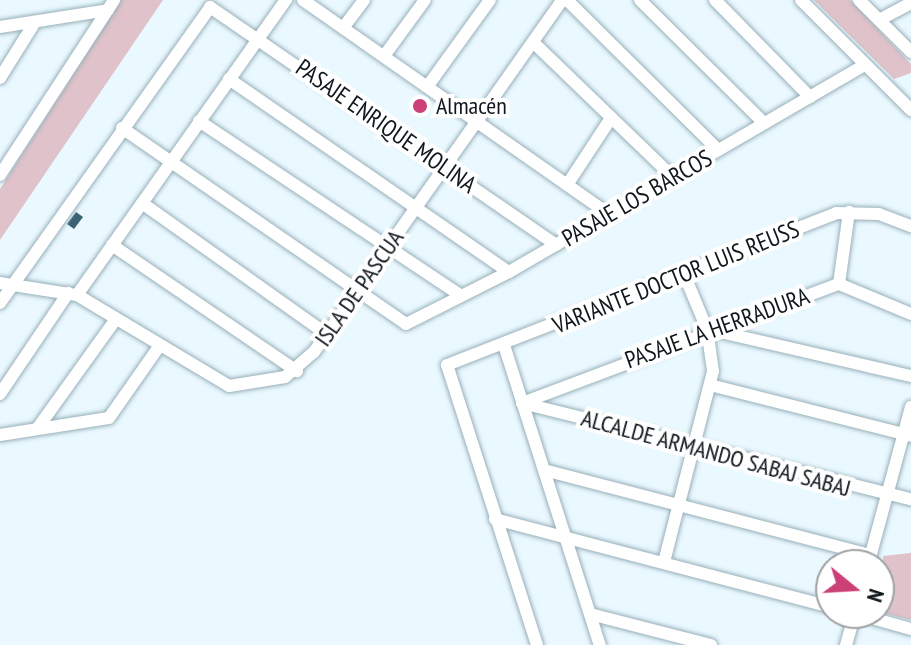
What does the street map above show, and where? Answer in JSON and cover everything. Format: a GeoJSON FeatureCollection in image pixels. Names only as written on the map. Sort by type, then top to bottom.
{"type":"FeatureCollection","features":[{"type":"Feature","properties":{"kind":"street"},"geometry":{"type":"LineString","coordinates":[[0,394],[72,294],[112,245],[286,0]]}},
{"type":"Feature","properties":{"kind":"street"},"geometry":{"type":"LineString","coordinates":[[303,0],[610,215]]}},
{"type":"Feature","properties":{"kind":"street"},"geometry":{"type":"LineString","coordinates":[[343,28],[364,0]]}},
{"type":"Feature","properties":{"kind":"street"},"geometry":{"type":"LineString","coordinates":[[384,56],[425,0]]}},
{"type":"Feature","properties":{"kind":"street"},"geometry":{"type":"LineString","coordinates":[[427,87],[490,0]]}},
{"type":"Feature","properties":{"kind":"street"},"geometry":{"type":"LineString","coordinates":[[565,0],[718,150]]}},
{"type":"Feature","properties":{"kind":"street","name":"ISLA DE PASCUA"},"geometry":{"type":"LineString","coordinates":[[72,294],[158,348],[229,386],[260,387],[297,371],[565,0]]}},
{"type":"Feature","properties":{"kind":"street"},"geometry":{"type":"LineString","coordinates":[[715,0],[810,97]]}},
{"type":"Feature","properties":{"kind":"street"},"geometry":{"type":"LineString","coordinates":[[801,0],[911,110]]}},
{"type":"Feature","properties":{"kind":"street"},"geometry":{"type":"LineString","coordinates":[[859,0],[911,52]]}},
{"type":"Feature","properties":{"kind":"street"},"geometry":{"type":"LineString","coordinates":[[647,3],[764,123]]}},
{"type":"Feature","properties":{"kind":"street"},"geometry":{"type":"LineString","coordinates":[[879,20],[911,3]]}},
{"type":"Feature","properties":{"kind":"street"},"geometry":{"type":"LineString","coordinates":[[0,27],[111,5]]}},
{"type":"Feature","properties":{"kind":"street"},"geometry":{"type":"LineString","coordinates":[[0,175],[111,5]]}},
{"type":"Feature","properties":{"kind":"street","name":"PASAJE ENRIQUE MOLINA"},"geometry":{"type":"LineString","coordinates":[[122,128],[203,14],[215,8],[556,245]]}},
{"type":"Feature","properties":{"kind":"street"},"geometry":{"type":"LineString","coordinates":[[0,78],[35,22]]}},
{"type":"Feature","properties":{"kind":"street"},"geometry":{"type":"LineString","coordinates":[[533,42],[673,177]]}},
{"type":"Feature","properties":{"kind":"street","name":"PASAJE LOS BARCOS"},"geometry":{"type":"LineString","coordinates":[[358,289],[406,324],[509,272],[865,65]]}},
{"type":"Feature","properties":{"kind":"street"},"geometry":{"type":"LineString","coordinates":[[229,79],[509,272]]}},
{"type":"Feature","properties":{"kind":"street"},"geometry":{"type":"LineString","coordinates":[[567,185],[611,118]]}},
{"type":"Feature","properties":{"kind":"street"},"geometry":{"type":"LineString","coordinates":[[199,121],[386,249],[461,296]]}},
{"type":"Feature","properties":{"kind":"street"},"geometry":{"type":"LineString","coordinates":[[0,303],[6,284],[122,128],[358,289]]}},
{"type":"Feature","properties":{"kind":"street"},"geometry":{"type":"LineString","coordinates":[[142,203],[326,334]]}},
{"type":"Feature","properties":{"kind":"street"},"geometry":{"type":"LineString","coordinates":[[839,284],[849,212],[911,226]]}},
{"type":"Feature","properties":{"kind":"street","name":"VARIANTE DOCTOR LUIS REUSS"},"geometry":{"type":"LineString","coordinates":[[495,519],[444,369],[849,212]]}},
{"type":"Feature","properties":{"kind":"street"},"geometry":{"type":"LineString","coordinates":[[112,245],[297,371]]}},
{"type":"Feature","properties":{"kind":"street"},"geometry":{"type":"LineString","coordinates":[[664,562],[710,385],[707,329],[684,274]]}},
{"type":"Feature","properties":{"kind":"street"},"geometry":{"type":"LineString","coordinates":[[6,284],[72,294]]}},
{"type":"Feature","properties":{"kind":"street","name":"PASAJE LA HERRADURA"},"geometry":{"type":"LineString","coordinates":[[522,403],[707,329],[839,284],[911,314]]}},
{"type":"Feature","properties":{"kind":"street"},"geometry":{"type":"LineString","coordinates":[[37,429],[116,319]]}},
{"type":"Feature","properties":{"kind":"street"},"geometry":{"type":"LineString","coordinates":[[707,329],[911,376]]}},
{"type":"Feature","properties":{"kind":"street"},"geometry":{"type":"LineString","coordinates":[[504,345],[600,645]]}},
{"type":"Feature","properties":{"kind":"street"},"geometry":{"type":"LineString","coordinates":[[0,435],[109,418],[158,348]]}},
{"type":"Feature","properties":{"kind":"street"},"geometry":{"type":"LineString","coordinates":[[710,385],[907,436]]}},
{"type":"Feature","properties":{"kind":"street","name":"ALCALDE ARMANDO SABAJ SABAJ"},"geometry":{"type":"LineString","coordinates":[[522,403],[886,497],[911,499]]}},
{"type":"Feature","properties":{"kind":"street"},"geometry":{"type":"LineString","coordinates":[[872,549],[907,436],[911,407]]}},
{"type":"Feature","properties":{"kind":"street"},"geometry":{"type":"LineString","coordinates":[[544,470],[831,549]]}},
{"type":"Feature","properties":{"kind":"street"},"geometry":{"type":"LineString","coordinates":[[495,519],[815,603]]}},
{"type":"Feature","properties":{"kind":"street"},"geometry":{"type":"LineString","coordinates":[[495,519],[537,645]]}},
{"type":"Feature","properties":{"kind":"street"},"geometry":{"type":"LineString","coordinates":[[590,614],[711,645]]}},
{"type":"Feature","properties":{"kind":"shaded area"},"geometry":{"type":"Polygon","coordinates":[[[121,0],[163,0],[0,240],[0,189],[121,0]]]}},
{"type":"Feature","properties":{"kind":"shaded area"},"geometry":{"type":"Polygon","coordinates":[[[814,0],[850,0],[911,64],[911,73],[894,79],[814,0]]]}},
{"type":"Feature","properties":{"kind":"shaded area"},"geometry":{"type":"Polygon","coordinates":[[[911,553],[911,620],[895,616],[895,555],[911,553]]]}},
{"type":"Feature","properties":{"kind":"building"},"geometry":{"type":"Polygon","coordinates":[[[76,212],[83,217],[74,229],[67,224],[76,212]]]}},
{"type":"Feature","properties":{"kind":"place","name":"Almacén"},"geometry":{"type":"Point","coordinates":[420,106]}}]}
